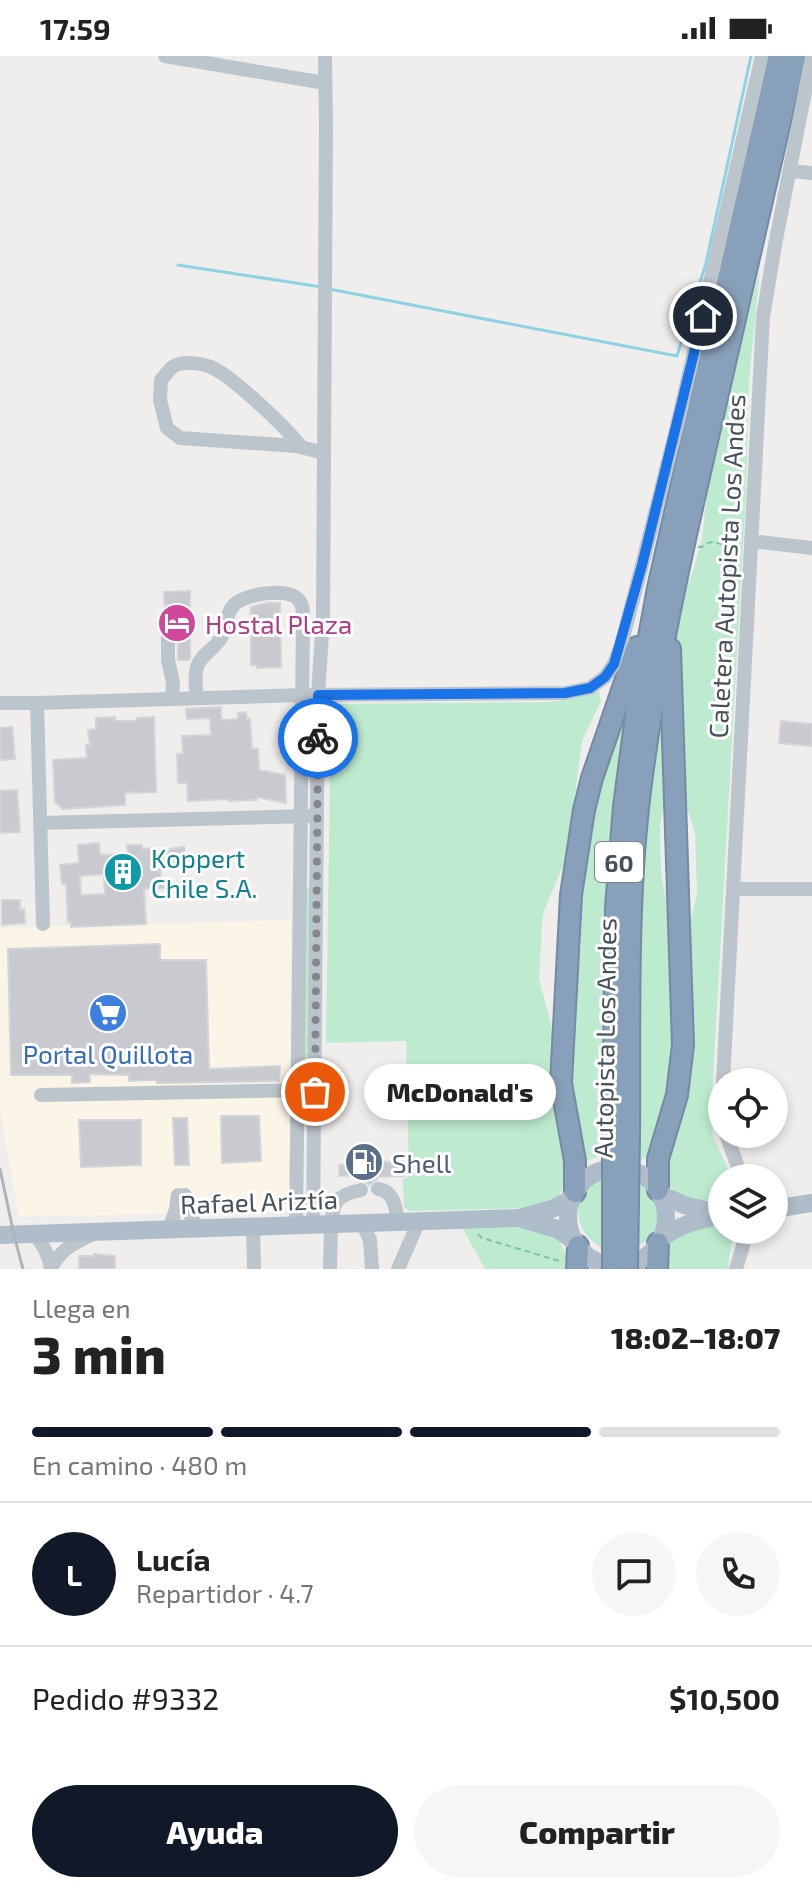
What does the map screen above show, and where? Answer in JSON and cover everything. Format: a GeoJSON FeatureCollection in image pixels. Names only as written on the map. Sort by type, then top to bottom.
{"type":"FeatureCollection","features":[{"type":"Feature","properties":{"kind":"highway","name":"Autopista Los Andes"},"geometry":{"type":"LineString","coordinates":[[613,1269],[637,829],[665,592],[779,56]]}},
{"type":"Feature","properties":{"kind":"highway","name":"Autopista Los Andes"},"geometry":{"type":"LineString","coordinates":[[665,592],[795,56]]}},
{"type":"Feature","properties":{"kind":"highway"},"geometry":{"type":"LineString","coordinates":[[659,1192],[658,1159],[677,1095],[683,1045],[670,640],[665,592]]}},
{"type":"Feature","properties":{"kind":"highway"},"geometry":{"type":"LineString","coordinates":[[573,1196],[575,1161],[561,1074],[571,895],[592,778],[665,592]]}},
{"type":"Feature","properties":{"kind":"highway","name":"Autopista Los Andes"},"geometry":{"type":"LineString","coordinates":[[621,1137],[627,1269]]}},
{"type":"Feature","properties":{"kind":"highway"},"geometry":{"type":"LineString","coordinates":[[657,1269],[660,1241]]}},
{"type":"Feature","properties":{"kind":"main road","name":"Rafael Ariztía"},"geometry":{"type":"LineString","coordinates":[[0,1235],[519,1218],[552,1209],[573,1196],[595,1173],[616,1168],[637,1172],[659,1192],[695,1209],[708,1211]]}},
{"type":"Feature","properties":{"kind":"main road"},"geometry":{"type":"LineString","coordinates":[[659,1192],[666,1217],[660,1241]]}},
{"type":"Feature","properties":{"kind":"main road"},"geometry":{"type":"LineString","coordinates":[[573,1196],[568,1220],[577,1255]]}},
{"type":"Feature","properties":{"kind":"main road"},"geometry":{"type":"LineString","coordinates":[[788,1206],[812,1203]]}},
{"type":"Feature","properties":{"kind":"main road","name":"Rafael Ariztía"},"geometry":{"type":"LineString","coordinates":[[519,1218],[557,1229],[577,1255],[619,1266],[647,1256],[660,1241],[681,1226],[708,1218]]}},
{"type":"Feature","properties":{"kind":"street"},"geometry":{"type":"LineString","coordinates":[[165,56],[325,83]]}},
{"type":"Feature","properties":{"kind":"street"},"geometry":{"type":"LineString","coordinates":[[325,56],[323,618],[311,695],[302,816],[299,1089],[318,1225],[330,1269]]}},
{"type":"Feature","properties":{"kind":"street","name":"Caletera Autopista Los Andes"},"geometry":{"type":"LineString","coordinates":[[0,703],[311,695],[565,693],[590,688],[605,677],[621,645],[642,565],[700,330],[762,56]]}},
{"type":"Feature","properties":{"kind":"street","name":"Caletera Autopista Los Andes"},"geometry":{"type":"LineString","coordinates":[[724,1068],[763,317],[812,56]]}},
{"type":"Feature","properties":{"kind":"street"},"geometry":{"type":"LineString","coordinates":[[790,171],[812,173]]}},
{"type":"Feature","properties":{"kind":"street"},"geometry":{"type":"LineString","coordinates":[[301,447],[228,377],[213,368],[197,363],[174,366],[161,380],[160,400],[167,428],[180,438],[301,447],[324,453]]}},
{"type":"Feature","properties":{"kind":"street"},"geometry":{"type":"LineString","coordinates":[[751,541],[812,548]]}},
{"type":"Feature","properties":{"kind":"street"},"geometry":{"type":"LineString","coordinates":[[197,698],[198,664],[219,642],[230,610],[236,603],[251,595],[290,594],[299,599],[303,611],[311,695],[318,816],[315,1092],[318,1225]]}},
{"type":"Feature","properties":{"kind":"street"},"geometry":{"type":"LineString","coordinates":[[168,636],[172,699]]}},
{"type":"Feature","properties":{"kind":"street"},"geometry":{"type":"LineString","coordinates":[[37,703],[43,924]]}},
{"type":"Feature","properties":{"kind":"street"},"geometry":{"type":"LineString","coordinates":[[40,823],[318,816]]}},
{"type":"Feature","properties":{"kind":"street"},"geometry":{"type":"LineString","coordinates":[[733,889],[812,889]]}},
{"type":"Feature","properties":{"kind":"street"},"geometry":{"type":"LineString","coordinates":[[41,1095],[299,1089],[315,1092]]}},
{"type":"Feature","properties":{"kind":"street"},"geometry":{"type":"LineString","coordinates":[[378,1189],[391,1195],[398,1222]]}},
{"type":"Feature","properties":{"kind":"street"},"geometry":{"type":"LineString","coordinates":[[318,1225],[332,1211],[338,1199],[361,1190]]}},
{"type":"Feature","properties":{"kind":"street"},"geometry":{"type":"LineString","coordinates":[[169,1230],[182,1195],[198,1229]]}},
{"type":"Feature","properties":{"kind":"street"},"geometry":{"type":"LineString","coordinates":[[398,1269],[419,1221]]}},
{"type":"Feature","properties":{"kind":"street"},"geometry":{"type":"LineString","coordinates":[[362,1223],[370,1240],[372,1269]]}},
{"type":"Feature","properties":{"kind":"street"},"geometry":{"type":"LineString","coordinates":[[253,1227],[254,1269]]}},
{"type":"Feature","properties":{"kind":"street"},"geometry":{"type":"LineString","coordinates":[[50,1266],[64,1249],[97,1232]]}},
{"type":"Feature","properties":{"kind":"street"},"geometry":{"type":"LineString","coordinates":[[50,1266],[51,1247],[56,1233]]}},
{"type":"Feature","properties":{"kind":"street"},"geometry":{"type":"LineString","coordinates":[[34,1234],[42,1243],[50,1266]]}},
{"type":"Feature","properties":{"kind":"street"},"geometry":{"type":"LineString","coordinates":[[736,1269],[742,1244]]}},
{"type":"Feature","properties":{"kind":"path"},"geometry":{"type":"LineString","coordinates":[[697,547],[710,542],[734,546],[733,572],[749,571]]}},
{"type":"Feature","properties":{"kind":"path"},"geometry":{"type":"LineString","coordinates":[[465,1220],[482,1238],[577,1255]]}},
{"type":"Feature","properties":{"kind":"shaded area"},"geometry":{"type":"Polygon","coordinates":[[[291,920],[290,1211],[19,1217],[0,1109],[0,928],[291,920]]]}},
{"type":"Feature","properties":{"kind":"green space"},"geometry":{"type":"Polygon","coordinates":[[[760,270],[749,380],[746,494],[714,1068],[708,1068],[708,1148],[718,1148],[726,1164],[708,1164],[708,1199],[700,1200],[679,1194],[666,1181],[663,1172],[685,961],[697,893],[695,833],[677,776],[674,640],[680,600],[692,574],[702,539],[709,475],[760,270]]]}},
{"type":"Feature","properties":{"kind":"green space"},"geometry":{"type":"Polygon","coordinates":[[[599,691],[601,701],[582,741],[567,856],[542,923],[539,979],[555,1039],[551,1078],[569,1156],[566,1183],[559,1196],[552,1201],[528,1208],[410,1211],[404,1207],[403,1179],[409,1176],[406,1041],[326,1043],[331,704],[551,702],[599,691]]]}},
{"type":"Feature","properties":{"kind":"green space"},"geometry":{"type":"Polygon","coordinates":[[[631,693],[612,831],[599,1156],[581,1163],[569,1116],[573,992],[581,943],[581,875],[604,758],[631,693]]]}},
{"type":"Feature","properties":{"kind":"green space"},"geometry":{"type":"Polygon","coordinates":[[[663,701],[666,795],[660,825],[661,872],[670,923],[674,1064],[668,1099],[646,1157],[638,1162],[636,967],[645,790],[663,701]]]}},
{"type":"Feature","properties":{"kind":"green space"},"geometry":{"type":"Polygon","coordinates":[[[306,886],[310,889],[310,1085],[304,1085],[306,886]]]}},
{"type":"Feature","properties":{"kind":"green space"},"geometry":{"type":"Polygon","coordinates":[[[619,1169],[635,1172],[648,1181],[657,1194],[660,1210],[657,1226],[648,1239],[635,1248],[619,1251],[603,1248],[590,1239],[581,1226],[578,1210],[581,1194],[590,1181],[603,1172],[619,1169]]]}},
{"type":"Feature","properties":{"kind":"green space"},"geometry":{"type":"Polygon","coordinates":[[[505,1226],[539,1230],[556,1238],[566,1256],[567,1269],[485,1269],[462,1227],[505,1226]]]}},
{"type":"Feature","properties":{"kind":"green space"},"geometry":{"type":"Polygon","coordinates":[[[708,1227],[708,1244],[732,1244],[728,1269],[663,1269],[663,1253],[670,1238],[708,1227]]]}},
{"type":"Feature","properties":{"kind":"building"},"geometry":{"type":"Polygon","coordinates":[[[190,591],[190,657],[189,660],[178,660],[178,635],[171,627],[171,614],[165,615],[164,592],[190,591]]]}},
{"type":"Feature","properties":{"kind":"building"},"geometry":{"type":"Polygon","coordinates":[[[280,603],[281,667],[257,668],[257,665],[251,665],[251,607],[280,603]]]}},
{"type":"Feature","properties":{"kind":"building"},"geometry":{"type":"Polygon","coordinates":[[[221,707],[221,720],[238,719],[238,713],[246,712],[247,719],[250,719],[252,749],[258,749],[259,770],[285,775],[286,803],[257,797],[257,800],[188,801],[187,783],[178,783],[177,754],[183,754],[182,736],[211,735],[210,718],[187,719],[186,709],[221,707]]]}},
{"type":"Feature","properties":{"kind":"building"},"geometry":{"type":"Polygon","coordinates":[[[115,717],[115,721],[137,721],[137,718],[154,717],[156,792],[125,793],[125,805],[63,809],[55,802],[53,760],[87,758],[86,745],[90,745],[88,730],[96,729],[96,718],[115,717]]]}},
{"type":"Feature","properties":{"kind":"building"},"geometry":{"type":"Polygon","coordinates":[[[781,721],[812,724],[812,746],[779,743],[781,721]]]}},
{"type":"Feature","properties":{"kind":"building"},"geometry":{"type":"Polygon","coordinates":[[[12,727],[15,759],[0,760],[0,728],[12,727]]]}},
{"type":"Feature","properties":{"kind":"building"},"geometry":{"type":"Polygon","coordinates":[[[17,790],[20,832],[0,833],[0,791],[17,790]]]}},
{"type":"Feature","properties":{"kind":"building"},"geometry":{"type":"Polygon","coordinates":[[[99,843],[100,855],[128,854],[127,845],[142,845],[142,849],[154,848],[155,851],[184,847],[184,864],[160,866],[161,881],[166,881],[167,888],[144,889],[146,924],[71,927],[71,922],[68,922],[66,884],[62,884],[60,865],[79,863],[78,845],[99,843]],[[104,874],[80,876],[81,895],[105,894],[104,874]]]}},
{"type":"Feature","properties":{"kind":"building"},"geometry":{"type":"Polygon","coordinates":[[[2,900],[20,900],[25,923],[2,925],[2,900]]]}},
{"type":"Feature","properties":{"kind":"building","name":"Portal Quillota"},"geometry":{"type":"Polygon","coordinates":[[[160,944],[160,960],[206,960],[209,1069],[280,1066],[279,1081],[157,1083],[157,1080],[129,1081],[129,1075],[89,1074],[90,1082],[72,1083],[72,1075],[11,1075],[8,949],[160,944]]]}},
{"type":"Feature","properties":{"kind":"building"},"geometry":{"type":"Polygon","coordinates":[[[221,1116],[259,1116],[261,1161],[222,1163],[221,1116]]]}},
{"type":"Feature","properties":{"kind":"building"},"geometry":{"type":"Polygon","coordinates":[[[173,1118],[187,1118],[189,1165],[175,1165],[173,1118]]]}},
{"type":"Feature","properties":{"kind":"building"},"geometry":{"type":"Polygon","coordinates":[[[79,1120],[141,1120],[141,1165],[81,1167],[79,1120]]]}},
{"type":"Feature","properties":{"kind":"building"},"geometry":{"type":"Polygon","coordinates":[[[379,1159],[379,1162],[403,1161],[404,1176],[377,1177],[369,1185],[360,1180],[360,1175],[339,1176],[339,1165],[379,1159]]]}},
{"type":"Feature","properties":{"kind":"building"},"geometry":{"type":"Polygon","coordinates":[[[79,1256],[115,1256],[115,1269],[79,1269],[79,1256]]]}},
{"type":"Feature","properties":{"kind":"waterway"},"geometry":{"type":"LineString","coordinates":[[329,289],[677,356],[706,263],[751,56]]}},
{"type":"Feature","properties":{"kind":"waterway"},"geometry":{"type":"LineString","coordinates":[[178,265],[322,287]]}},
{"type":"Feature","properties":{"kind":"railway"},"geometry":{"type":"LineString","coordinates":[[0,1169],[23,1269]]}},
{"type":"Feature","properties":{"kind":"way so far"},"geometry":{"type":"LineString","coordinates":[[315,1092],[318,738]]}},
{"type":"Feature","properties":{"kind":"place","name":"Hostal Plaza"},"geometry":{"type":"Point","coordinates":[177,623]}},
{"type":"Feature","properties":{"kind":"place","name":"Koppert Chile S.A."},"geometry":{"type":"Point","coordinates":[123,872]}},
{"type":"Feature","properties":{"kind":"place","name":"Portal Quillota"},"geometry":{"type":"Point","coordinates":[108,1013]}},
{"type":"Feature","properties":{"kind":"place","name":"McDonald's"},"geometry":{"type":"Point","coordinates":[315,1092]}},
{"type":"Feature","properties":{"kind":"place","name":"Shell"},"geometry":{"type":"Point","coordinates":[364,1162]}},
{"type":"Feature","properties":{"kind":"route"},"geometry":{"type":"LineString","coordinates":[[318,738],[318,695],[565,693],[590,688],[605,677],[614,664],[630,612],[703,316]]}}]}
